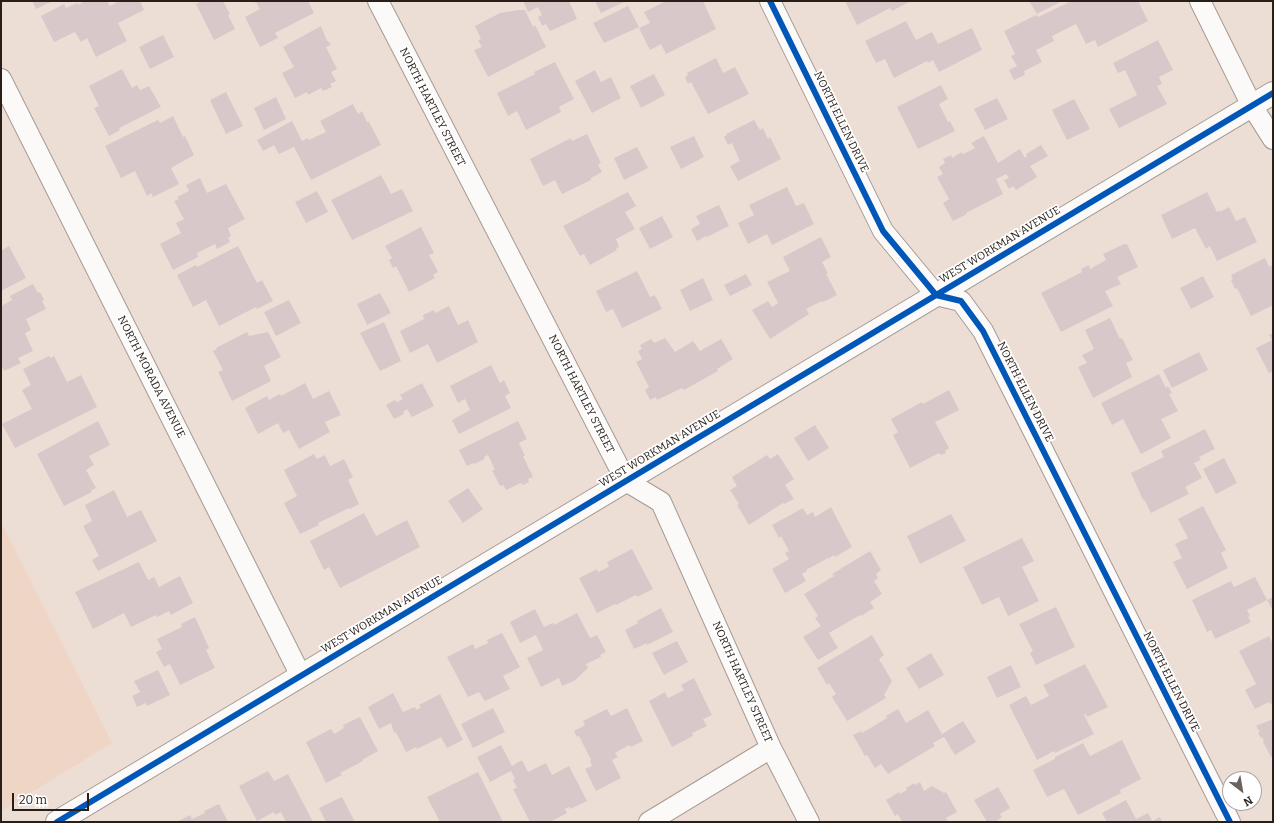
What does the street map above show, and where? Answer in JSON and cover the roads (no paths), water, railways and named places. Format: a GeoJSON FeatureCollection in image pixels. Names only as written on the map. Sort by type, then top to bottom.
{"type":"FeatureCollection","features":[{"type":"Feature","properties":{"kind":"street","name":"NORTH HARTLEY STREET"},"geometry":{"type":"LineString","coordinates":[[378,1],[626,481],[661,502],[771,748],[809,822]]}},
{"type":"Feature","properties":{"kind":"street","name":"NORTH ELLEN DRIVE"},"geometry":{"type":"LineString","coordinates":[[770,1],[883,231],[936,295],[961,301],[983,331],[1230,822]]}},
{"type":"Feature","properties":{"kind":"street"},"geometry":{"type":"LineString","coordinates":[[1200,1],[1252,106],[1273,139]]}},
{"type":"Feature","properties":{"kind":"street","name":"NORTH MORADA AVENUE"},"geometry":{"type":"LineString","coordinates":[[1,79],[301,676]]}},
{"type":"Feature","properties":{"kind":"street","name":"WEST WORKMAN AVENUE"},"geometry":{"type":"LineString","coordinates":[[57,822],[1273,93]]}},
{"type":"Feature","properties":{"kind":"street"},"geometry":{"type":"LineString","coordinates":[[649,822],[771,748]]}}]}
